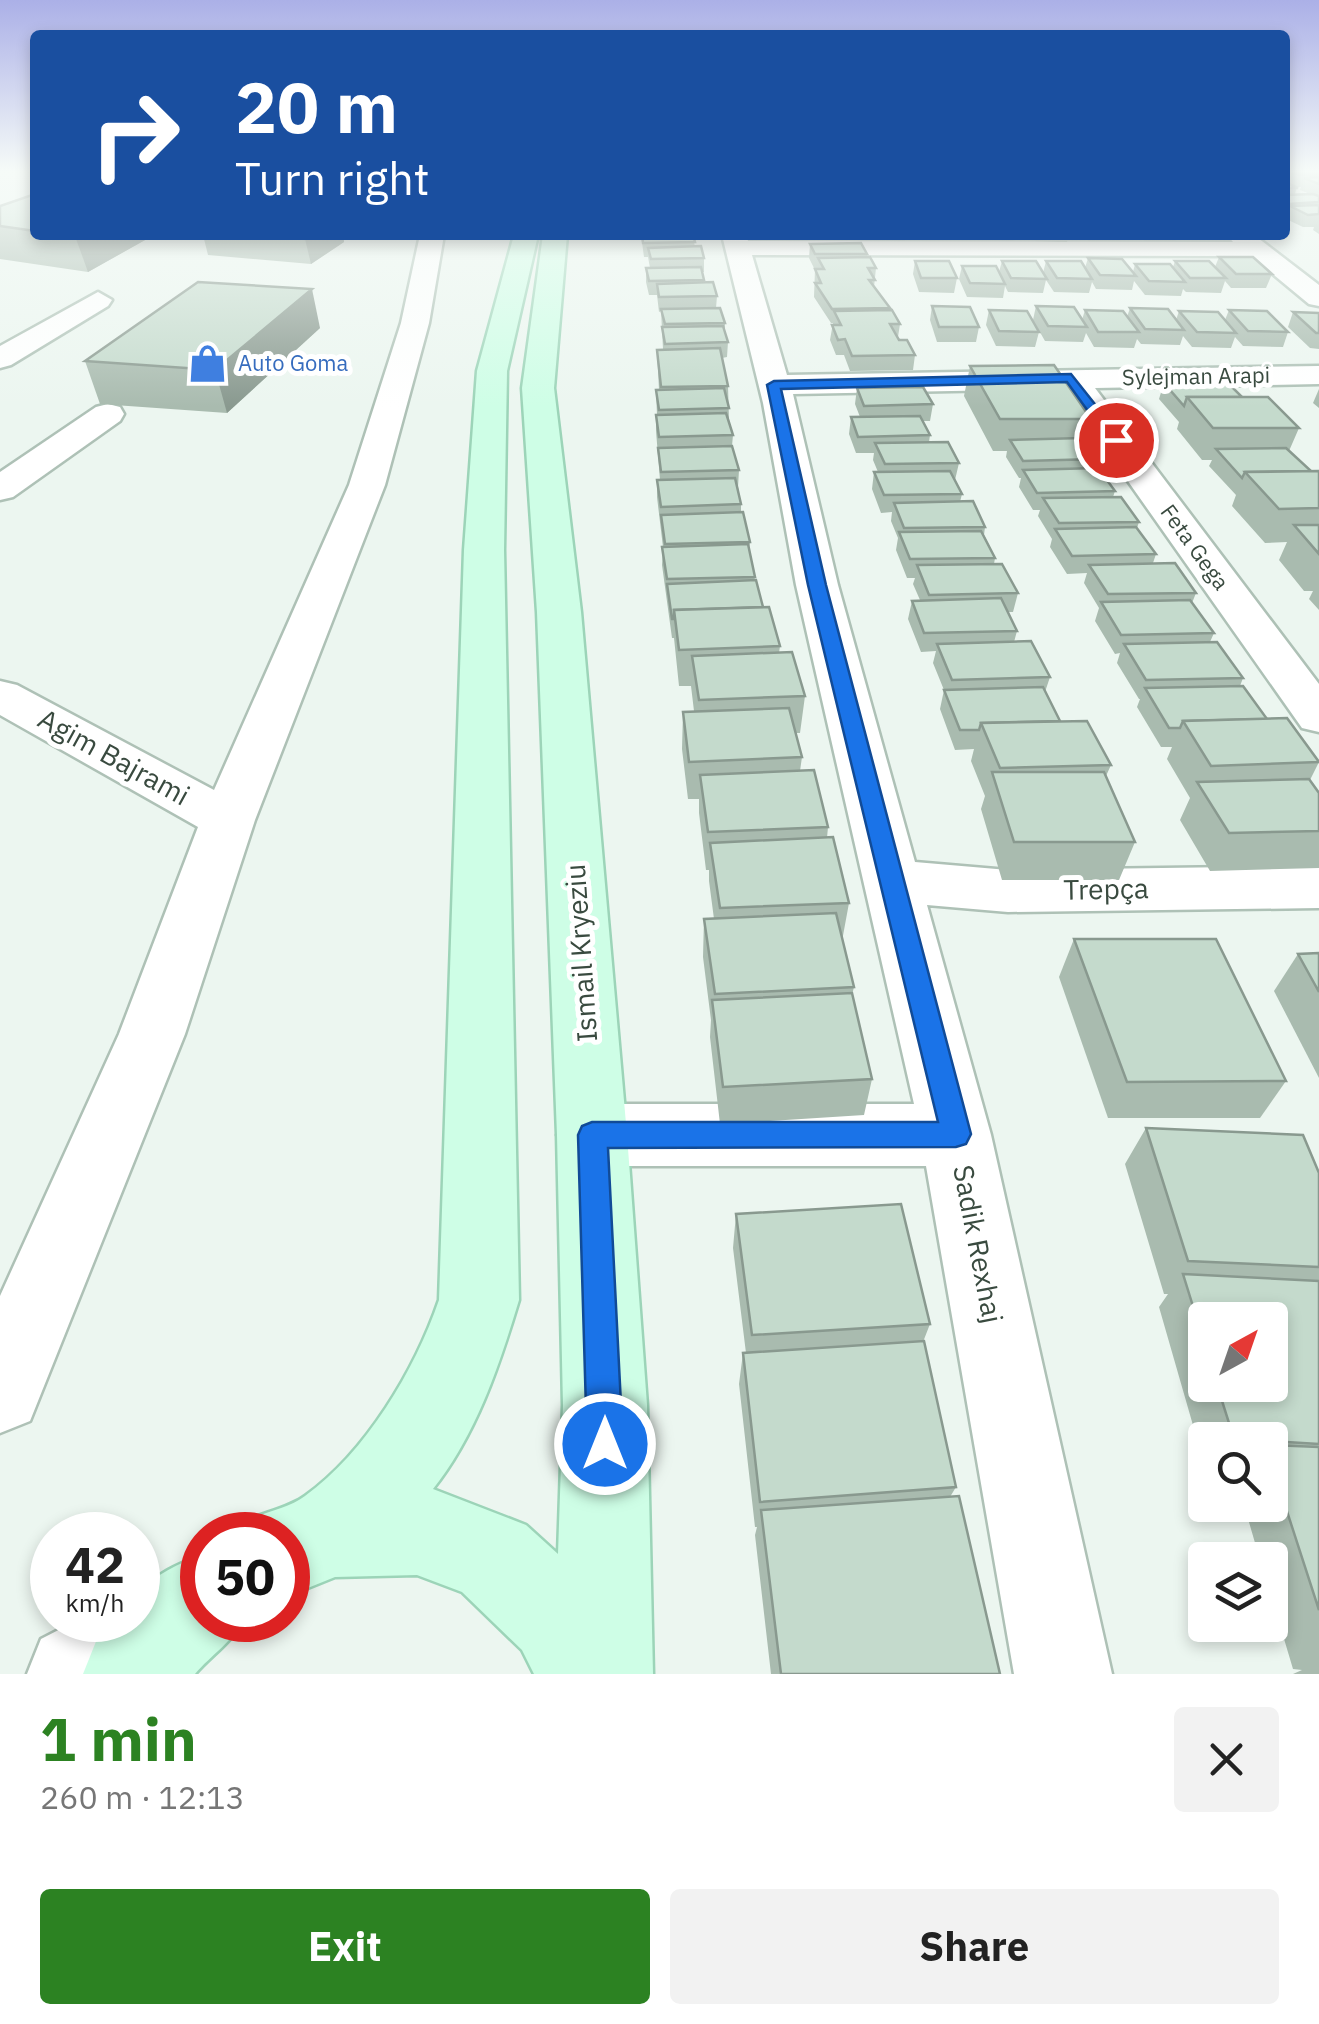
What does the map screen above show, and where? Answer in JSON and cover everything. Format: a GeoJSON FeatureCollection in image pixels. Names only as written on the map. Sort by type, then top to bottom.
{"type":"FeatureCollection","features":[{"type":"Feature","properties":{"kind":"main road"},"geometry":{"type":"LineString","coordinates":[[311,1541],[398,1468],[440,1407],[464,1354],[479,1300],[484,550],[492,371],[522,250]]}},
{"type":"Feature","properties":{"kind":"main road","name":"Ismail Kryeziu"},"geometry":{"type":"LineString","coordinates":[[553,250],[538,388],[559,612],[606,1405],[604,1674]]}},
{"type":"Feature","properties":{"kind":"main road"},"geometry":{"type":"LineString","coordinates":[[311,1541],[417,1529],[493,1558],[556,1616],[587,1674]]}},
{"type":"Feature","properties":{"kind":"street"},"geometry":{"type":"LineString","coordinates":[[0,1390],[152,1034],[228,820],[367,485],[416,323],[429,250]]}},
{"type":"Feature","properties":{"kind":"street","name":"Sadik Rexhaj"},"geometry":{"type":"LineString","coordinates":[[738,250],[774,385],[817,585],[956,1134],[1063,1674]]}},
{"type":"Feature","properties":{"kind":"street"},"geometry":{"type":"LineString","coordinates":[[1258,250],[1319,298]]}},
{"type":"Feature","properties":{"kind":"street"},"geometry":{"type":"LineString","coordinates":[[0,359],[98,300]]}},
{"type":"Feature","properties":{"kind":"street","name":"Sylejman Arapi"},"geometry":{"type":"LineString","coordinates":[[774,385],[1319,375]]}},
{"type":"Feature","properties":{"kind":"street","name":"Feta Gega"},"geometry":{"type":"LineString","coordinates":[[1071,378],[1319,717]]}},
{"type":"Feature","properties":{"kind":"street"},"geometry":{"type":"LineString","coordinates":[[0,489],[108,414]]}},
{"type":"Feature","properties":{"kind":"street","name":"Agim Bajrami"},"geometry":{"type":"LineString","coordinates":[[0,695],[228,820]]}},
{"type":"Feature","properties":{"kind":"street","name":"Trepça"},"geometry":{"type":"LineString","coordinates":[[893,881],[1008,891],[1319,886]]}},
{"type":"Feature","properties":{"kind":"street"},"geometry":{"type":"LineString","coordinates":[[592,1135],[956,1134]]}},
{"type":"Feature","properties":{"kind":"street"},"geometry":{"type":"LineString","coordinates":[[76,1674],[171,1632]]}},
{"type":"Feature","properties":{"kind":"building"},"geometry":{"type":"Polygon","coordinates":[[[649,250],[702,250],[704,258],[651,259],[649,250]]]}},
{"type":"Feature","properties":{"kind":"building"},"geometry":{"type":"Polygon","coordinates":[[[813,250],[865,250],[867,254],[815,254],[813,250]]]}},
{"type":"Feature","properties":{"kind":"building"},"geometry":{"type":"Polygon","coordinates":[[[870,257],[876,268],[868,268],[875,280],[869,280],[890,308],[832,309],[815,283],[821,283],[815,269],[824,269],[818,258],[870,257]]]}},
{"type":"Feature","properties":{"kind":"building"},"geometry":{"type":"Polygon","coordinates":[[[1219,257],[1253,257],[1272,274],[1236,274],[1219,257]]]}},
{"type":"Feature","properties":{"kind":"building"},"geometry":{"type":"Polygon","coordinates":[[[1088,258],[1122,259],[1136,276],[1100,275],[1088,258]]]}},
{"type":"Feature","properties":{"kind":"building"},"geometry":{"type":"Polygon","coordinates":[[[915,261],[949,261],[957,278],[921,278],[915,261]]]}},
{"type":"Feature","properties":{"kind":"building"},"geometry":{"type":"Polygon","coordinates":[[[1002,261],[1036,261],[1047,279],[1011,278],[1002,261]]]}},
{"type":"Feature","properties":{"kind":"building"},"geometry":{"type":"Polygon","coordinates":[[[1046,261],[1081,261],[1092,279],[1057,278],[1046,261]]]}},
{"type":"Feature","properties":{"kind":"building"},"geometry":{"type":"Polygon","coordinates":[[[1175,261],[1209,261],[1226,278],[1190,278],[1175,261]]]}},
{"type":"Feature","properties":{"kind":"building"},"geometry":{"type":"Polygon","coordinates":[[[1135,264],[1170,264],[1185,282],[1149,281],[1135,264]]]}},
{"type":"Feature","properties":{"kind":"building"},"geometry":{"type":"Polygon","coordinates":[[[962,266],[996,266],[1005,284],[970,283],[962,266]]]}},
{"type":"Feature","properties":{"kind":"building"},"geometry":{"type":"Polygon","coordinates":[[[701,267],[704,280],[649,281],[646,268],[701,267]]]}},
{"type":"Feature","properties":{"kind":"building"},"geometry":{"type":"Polygon","coordinates":[[[198,282],[312,289],[215,370],[85,361],[198,282]]]}},
{"type":"Feature","properties":{"kind":"building"},"geometry":{"type":"Polygon","coordinates":[[[713,282],[717,296],[659,297],[657,284],[713,282]]]}},
{"type":"Feature","properties":{"kind":"building"},"geometry":{"type":"Polygon","coordinates":[[[932,306],[970,307],[979,327],[939,327],[932,306]]]}},
{"type":"Feature","properties":{"kind":"building"},"geometry":{"type":"Polygon","coordinates":[[[1036,306],[1074,307],[1087,327],[1048,326],[1036,306]]]}},
{"type":"Feature","properties":{"kind":"building"},"geometry":{"type":"Polygon","coordinates":[[[720,308],[725,323],[665,324],[661,309],[720,308]]]}},
{"type":"Feature","properties":{"kind":"building"},"geometry":{"type":"Polygon","coordinates":[[[1130,308],[1168,309],[1184,330],[1145,329],[1130,308]]]}},
{"type":"Feature","properties":{"kind":"building"},"geometry":{"type":"Polygon","coordinates":[[[892,310],[900,324],[890,324],[899,340],[907,340],[915,355],[852,356],[845,339],[838,340],[832,325],[841,325],[834,311],[892,310]]]}},
{"type":"Feature","properties":{"kind":"building"},"geometry":{"type":"Polygon","coordinates":[[[989,310],[1027,311],[1039,332],[999,331],[989,310]]]}},
{"type":"Feature","properties":{"kind":"building"},"geometry":{"type":"Polygon","coordinates":[[[1085,310],[1123,311],[1139,332],[1098,332],[1085,310]]]}},
{"type":"Feature","properties":{"kind":"building"},"geometry":{"type":"Polygon","coordinates":[[[1229,310],[1267,311],[1288,332],[1248,331],[1229,310]]]}},
{"type":"Feature","properties":{"kind":"building"},"geometry":{"type":"Polygon","coordinates":[[[1179,311],[1218,312],[1236,333],[1197,332],[1179,311]]]}},
{"type":"Feature","properties":{"kind":"building"},"geometry":{"type":"Polygon","coordinates":[[[1293,312],[1319,313],[1319,333],[1316,333],[1293,312]]]}},
{"type":"Feature","properties":{"kind":"building"},"geometry":{"type":"Polygon","coordinates":[[[723,326],[728,342],[665,344],[662,327],[723,326]]]}},
{"type":"Feature","properties":{"kind":"building"},"geometry":{"type":"Polygon","coordinates":[[[720,348],[728,386],[661,387],[657,350],[720,348]]]}},
{"type":"Feature","properties":{"kind":"building"},"geometry":{"type":"Polygon","coordinates":[[[1054,365],[1091,419],[1000,419],[970,366],[1054,365]]]}},
{"type":"Feature","properties":{"kind":"building"},"geometry":{"type":"Polygon","coordinates":[[[1164,383],[1228,383],[1242,397],[1187,397],[1184,406],[1164,383]]]}},
{"type":"Feature","properties":{"kind":"building"},"geometry":{"type":"Polygon","coordinates":[[[923,387],[933,404],[864,406],[857,388],[923,387]]]}},
{"type":"Feature","properties":{"kind":"building"},"geometry":{"type":"Polygon","coordinates":[[[724,388],[729,408],[659,410],[656,390],[724,388]]]}},
{"type":"Feature","properties":{"kind":"building"},"geometry":{"type":"Polygon","coordinates":[[[1187,397],[1268,397],[1299,428],[1213,428],[1187,397]]]}},
{"type":"Feature","properties":{"kind":"building"},"geometry":{"type":"Polygon","coordinates":[[[726,413],[733,435],[659,437],[656,415],[726,413]]]}},
{"type":"Feature","properties":{"kind":"building"},"geometry":{"type":"Polygon","coordinates":[[[920,416],[930,435],[858,437],[851,417],[920,416]]]}},
{"type":"Feature","properties":{"kind":"building"},"geometry":{"type":"Polygon","coordinates":[[[1082,438],[1097,459],[1023,461],[1010,440],[1082,438]]]}},
{"type":"Feature","properties":{"kind":"building"},"geometry":{"type":"Polygon","coordinates":[[[948,442],[959,463],[885,464],[875,443],[948,442]]]}},
{"type":"Feature","properties":{"kind":"building"},"geometry":{"type":"Polygon","coordinates":[[[732,446],[739,470],[661,472],[658,448],[732,446]]]}},
{"type":"Feature","properties":{"kind":"building"},"geometry":{"type":"Polygon","coordinates":[[[1286,448],[1311,471],[1245,472],[1242,478],[1216,449],[1286,448]]]}},
{"type":"Feature","properties":{"kind":"building"},"geometry":{"type":"Polygon","coordinates":[[[1098,468],[1115,491],[1037,493],[1023,470],[1098,468]]]}},
{"type":"Feature","properties":{"kind":"building"},"geometry":{"type":"Polygon","coordinates":[[[950,471],[962,494],[884,495],[874,472],[950,471]]]}},
{"type":"Feature","properties":{"kind":"building"},"geometry":{"type":"Polygon","coordinates":[[[1319,471],[1319,508],[1279,509],[1245,472],[1319,471]]]}},
{"type":"Feature","properties":{"kind":"building"},"geometry":{"type":"Polygon","coordinates":[[[735,478],[741,504],[661,507],[657,480],[735,478]]]}},
{"type":"Feature","properties":{"kind":"building"},"geometry":{"type":"Polygon","coordinates":[[[1121,497],[1139,522],[1059,523],[1043,498],[1121,497]]]}},
{"type":"Feature","properties":{"kind":"building"},"geometry":{"type":"Polygon","coordinates":[[[973,501],[985,527],[904,528],[894,503],[973,501]]]}},
{"type":"Feature","properties":{"kind":"building"},"geometry":{"type":"Polygon","coordinates":[[[743,512],[750,542],[665,544],[661,515],[743,512]]]}},
{"type":"Feature","properties":{"kind":"building"},"geometry":{"type":"Polygon","coordinates":[[[1294,525],[1319,525],[1319,554],[1294,525]]]}},
{"type":"Feature","properties":{"kind":"building"},"geometry":{"type":"Polygon","coordinates":[[[1136,527],[1156,554],[1072,556],[1055,529],[1136,527]]]}},
{"type":"Feature","properties":{"kind":"building"},"geometry":{"type":"Polygon","coordinates":[[[981,531],[995,558],[910,559],[899,532],[981,531]]]}},
{"type":"Feature","properties":{"kind":"building"},"geometry":{"type":"Polygon","coordinates":[[[748,544],[755,577],[667,579],[662,547],[748,544]]]}},
{"type":"Feature","properties":{"kind":"building"},"geometry":{"type":"Polygon","coordinates":[[[1175,563],[1196,593],[1108,594],[1089,565],[1175,563]]]}},
{"type":"Feature","properties":{"kind":"building"},"geometry":{"type":"Polygon","coordinates":[[[1002,564],[1018,593],[929,595],[917,565],[1002,564]]]}},
{"type":"Feature","properties":{"kind":"building"},"geometry":{"type":"Polygon","coordinates":[[[756,580],[763,607],[674,610],[672,619],[667,584],[756,580]]]}},
{"type":"Feature","properties":{"kind":"building"},"geometry":{"type":"Polygon","coordinates":[[[1001,598],[1017,631],[924,633],[912,601],[1001,598]]]}},
{"type":"Feature","properties":{"kind":"building"},"geometry":{"type":"Polygon","coordinates":[[[1190,600],[1214,633],[1121,635],[1101,602],[1190,600]]]}},
{"type":"Feature","properties":{"kind":"building"},"geometry":{"type":"Polygon","coordinates":[[[769,607],[780,646],[679,650],[674,610],[769,607]]]}},
{"type":"Feature","properties":{"kind":"building"},"geometry":{"type":"Polygon","coordinates":[[[1031,641],[1050,677],[952,680],[937,644],[1031,641]]]}},
{"type":"Feature","properties":{"kind":"building"},"geometry":{"type":"Polygon","coordinates":[[[1217,642],[1243,678],[1146,680],[1124,644],[1217,642]]]}},
{"type":"Feature","properties":{"kind":"building"},"geometry":{"type":"Polygon","coordinates":[[[792,652],[805,696],[699,700],[692,656],[792,652]]]}},
{"type":"Feature","properties":{"kind":"building"},"geometry":{"type":"Polygon","coordinates":[[[1243,686],[1267,719],[1183,721],[1180,728],[1169,728],[1145,688],[1243,686]]]}},
{"type":"Feature","properties":{"kind":"building"},"geometry":{"type":"Polygon","coordinates":[[[1043,687],[1060,721],[981,723],[979,730],[960,730],[944,690],[1043,687]]]}},
{"type":"Feature","properties":{"kind":"building"},"geometry":{"type":"Polygon","coordinates":[[[789,708],[802,757],[689,762],[683,712],[789,708]]]}},
{"type":"Feature","properties":{"kind":"building"},"geometry":{"type":"Polygon","coordinates":[[[1287,718],[1319,762],[1211,766],[1183,721],[1287,718]]]}},
{"type":"Feature","properties":{"kind":"building"},"geometry":{"type":"Polygon","coordinates":[[[1087,721],[1111,765],[1000,768],[981,723],[1087,721]]]}},
{"type":"Feature","properties":{"kind":"building"},"geometry":{"type":"Polygon","coordinates":[[[814,770],[828,827],[708,832],[700,775],[814,770]]]}},
{"type":"Feature","properties":{"kind":"building"},"geometry":{"type":"Polygon","coordinates":[[[992,772],[1104,772],[1135,842],[1014,842],[992,772]]]}},
{"type":"Feature","properties":{"kind":"building"},"geometry":{"type":"Polygon","coordinates":[[[1309,779],[1319,793],[1319,831],[1229,833],[1197,782],[1309,779]]]}},
{"type":"Feature","properties":{"kind":"building"},"geometry":{"type":"Polygon","coordinates":[[[833,837],[849,903],[720,908],[710,843],[833,837]]]}},
{"type":"Feature","properties":{"kind":"building"},"geometry":{"type":"Polygon","coordinates":[[[836,913],[854,987],[715,994],[704,919],[836,913]]]}},
{"type":"Feature","properties":{"kind":"building"},"geometry":{"type":"Polygon","coordinates":[[[1074,939],[1216,939],[1286,1081],[1127,1082],[1074,939]]]}},
{"type":"Feature","properties":{"kind":"building"},"geometry":{"type":"Polygon","coordinates":[[[1319,953],[1319,992],[1298,954],[1319,953]]]}},
{"type":"Feature","properties":{"kind":"building"},"geometry":{"type":"Polygon","coordinates":[[[852,993],[872,1079],[723,1087],[712,1000],[852,993]]]}},
{"type":"Feature","properties":{"kind":"building"},"geometry":{"type":"Polygon","coordinates":[[[1146,1128],[1303,1135],[1319,1173],[1319,1267],[1188,1261],[1146,1128]]]}},
{"type":"Feature","properties":{"kind":"building"},"geometry":{"type":"Polygon","coordinates":[[[901,1204],[930,1324],[752,1335],[736,1214],[901,1204]]]}},
{"type":"Feature","properties":{"kind":"building"},"geometry":{"type":"Polygon","coordinates":[[[1183,1274],[1319,1281],[1319,1444],[1288,1442],[1288,1422],[1229,1422],[1222,1402],[1288,1402],[1288,1302],[1192,1302],[1183,1274]]]}},
{"type":"Feature","properties":{"kind":"building"},"geometry":{"type":"Polygon","coordinates":[[[924,1341],[956,1487],[760,1502],[743,1353],[924,1341]]]}},
{"type":"Feature","properties":{"kind":"building"},"geometry":{"type":"Polygon","coordinates":[[[1288,1446],[1319,1447],[1319,1610],[1288,1514],[1288,1446]]]}},
{"type":"Feature","properties":{"kind":"building"},"geometry":{"type":"Polygon","coordinates":[[[959,1496],[1000,1674],[781,1674],[761,1510],[959,1496]]]}},
{"type":"Feature","properties":{"kind":"place","name":"Auto Goma"},"geometry":{"type":"Point","coordinates":[208,363]}},
{"type":"Feature","properties":{"kind":"route"},"geometry":{"type":"LineString","coordinates":[[605,1444],[592,1135],[956,1134],[817,585],[774,385],[1071,378],[1116,440]]}}]}
